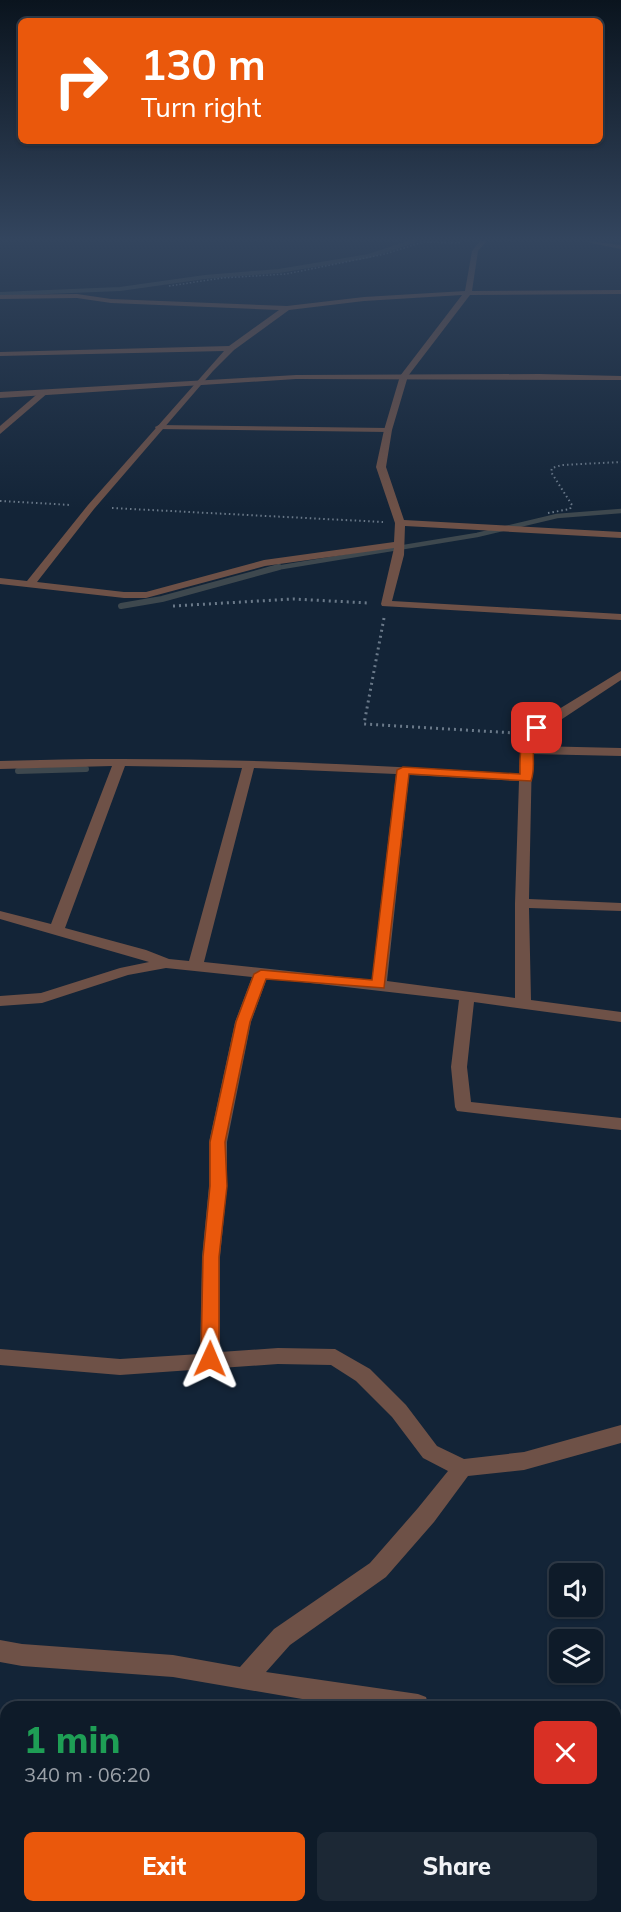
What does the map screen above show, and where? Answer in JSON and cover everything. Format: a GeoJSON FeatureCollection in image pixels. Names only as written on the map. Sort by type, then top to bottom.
{"type":"FeatureCollection","features":[{"type":"Feature","properties":{"kind":"street"},"geometry":{"type":"LineString","coordinates":[[29,585],[159,427],[231,348],[256,330]]}},
{"type":"Feature","properties":{"kind":"street"},"geometry":{"type":"LineString","coordinates":[[439,330],[404,376],[388,430],[381,468],[400,523],[399,555],[386,604],[621,617]]}},
{"type":"Feature","properties":{"kind":"street"},"geometry":{"type":"LineString","coordinates":[[0,354],[231,348]]}},
{"type":"Feature","properties":{"kind":"street"},"geometry":{"type":"LineString","coordinates":[[0,395],[200,382],[404,376],[621,378]]}},
{"type":"Feature","properties":{"kind":"street"},"geometry":{"type":"LineString","coordinates":[[0,431],[45,392]]}},
{"type":"Feature","properties":{"kind":"street"},"geometry":{"type":"LineString","coordinates":[[400,523],[621,535]]}},
{"type":"Feature","properties":{"kind":"street"},"geometry":{"type":"LineString","coordinates":[[0,581],[135,596],[146,595],[264,562],[399,544]]}},
{"type":"Feature","properties":{"kind":"street"},"geometry":{"type":"LineString","coordinates":[[523,1004],[522,903],[526,750],[537,728],[621,675]]}},
{"type":"Feature","properties":{"kind":"street"},"geometry":{"type":"LineString","coordinates":[[526,750],[621,752]]}},
{"type":"Feature","properties":{"kind":"street"},"geometry":{"type":"LineString","coordinates":[[1,766],[178,761],[403,770],[526,778]]}},
{"type":"Feature","properties":{"kind":"street"},"geometry":{"type":"LineString","coordinates":[[57,929],[120,763]]}},
{"type":"Feature","properties":{"kind":"street"},"geometry":{"type":"LineString","coordinates":[[195,967],[249,764]]}},
{"type":"Feature","properties":{"kind":"street"},"geometry":{"type":"LineString","coordinates":[[379,985],[403,770]]}},
{"type":"Feature","properties":{"kind":"street"},"geometry":{"type":"LineString","coordinates":[[522,903],[621,907]]}},
{"type":"Feature","properties":{"kind":"street"},"geometry":{"type":"LineString","coordinates":[[0,915],[141,953],[166,963],[379,985],[621,1017]]}},
{"type":"Feature","properties":{"kind":"street"},"geometry":{"type":"LineString","coordinates":[[0,1001],[42,998],[125,971],[166,963]]}},
{"type":"Feature","properties":{"kind":"street"},"geometry":{"type":"LineString","coordinates":[[210,1359],[211,1257],[219,1186],[218,1142],[243,1022],[261,974]]}},
{"type":"Feature","properties":{"kind":"street"},"geometry":{"type":"LineString","coordinates":[[467,997],[459,1067],[464,1107],[621,1124]]}},
{"type":"Feature","properties":{"kind":"street"},"geometry":{"type":"LineString","coordinates":[[0,1357],[120,1366],[278,1356],[335,1357],[363,1374],[399,1411],[430,1452],[462,1468],[525,1461],[621,1434]]}},
{"type":"Feature","properties":{"kind":"street"},"geometry":{"type":"LineString","coordinates":[[245,1679],[282,1637],[378,1570],[426,1515],[462,1468]]}},
{"type":"Feature","properties":{"kind":"street"},"geometry":{"type":"LineString","coordinates":[[0,1651],[22,1655],[173,1666],[389,1701]]}},
{"type":"Feature","properties":{"kind":"lane"},"geometry":{"type":"LineString","coordinates":[[159,427],[388,430]]}},
{"type":"Feature","properties":{"kind":"path"},"geometry":{"type":"LineString","coordinates":[[540,516],[570,509],[572,505],[551,472],[552,468],[562,465],[621,462]]}},
{"type":"Feature","properties":{"kind":"path"},"geometry":{"type":"LineString","coordinates":[[0,501],[400,523]]}},
{"type":"Feature","properties":{"kind":"path"},"geometry":{"type":"LineString","coordinates":[[135,596],[166,606],[293,599],[386,604],[364,724],[532,734]]}},
{"type":"Feature","properties":{"kind":"waterway"},"geometry":{"type":"LineString","coordinates":[[274,568],[477,535],[557,516],[621,511]]}},
{"type":"Feature","properties":{"kind":"waterway"},"geometry":{"type":"LineString","coordinates":[[274,568],[279,567]]}},
{"type":"Feature","properties":{"kind":"waterway"},"geometry":{"type":"LineString","coordinates":[[121,606],[162,599],[274,568]]}},
{"type":"Feature","properties":{"kind":"waterway"},"geometry":{"type":"LineString","coordinates":[[270,569],[274,568]]}},
{"type":"Feature","properties":{"kind":"waterway"},"geometry":{"type":"LineString","coordinates":[[18,771],[86,769]]}},
{"type":"Feature","properties":{"kind":"route"},"geometry":{"type":"LineString","coordinates":[[210,1359],[211,1257],[219,1186],[218,1142],[243,1022],[261,974],[379,985],[403,770],[526,778],[526,750],[537,728]]}}]}
